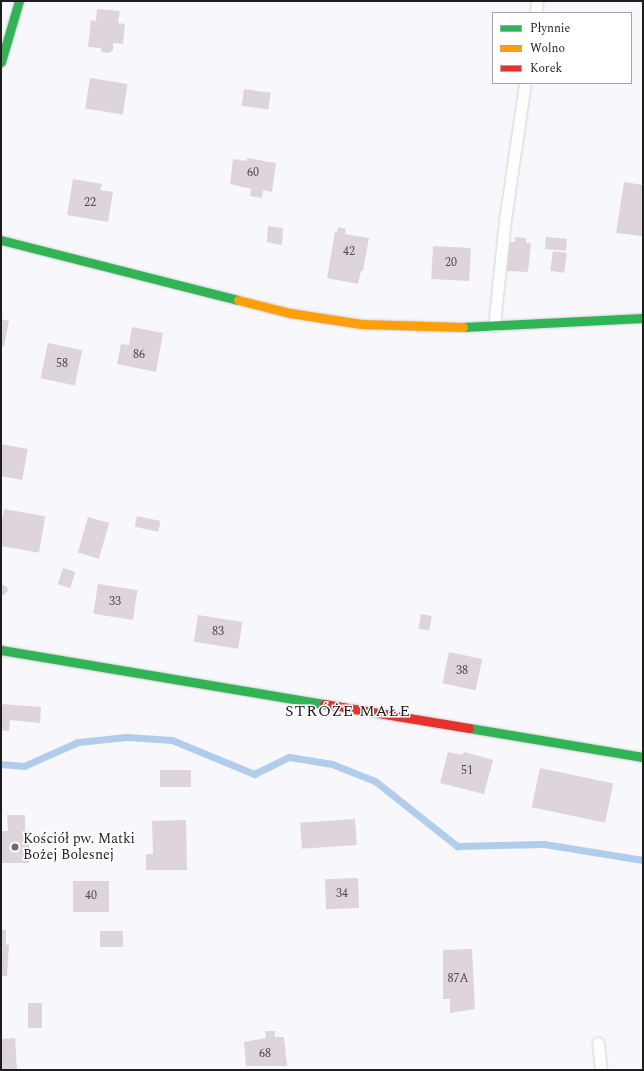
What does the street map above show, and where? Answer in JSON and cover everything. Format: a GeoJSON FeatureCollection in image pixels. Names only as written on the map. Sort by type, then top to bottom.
{"type":"FeatureCollection","features":[{"type":"Feature","properties":{"kind":"street"},"geometry":{"type":"LineString","coordinates":[[1,62],[19,1]]}},
{"type":"Feature","properties":{"kind":"street"},"geometry":{"type":"LineString","coordinates":[[1,240],[290,313],[361,324],[494,326],[643,318]]}},
{"type":"Feature","properties":{"kind":"street"},"geometry":{"type":"LineString","coordinates":[[1,650],[643,757]]}},
{"type":"Feature","properties":{"kind":"lane"},"geometry":{"type":"LineString","coordinates":[[536,12],[538,1]]}},
{"type":"Feature","properties":{"kind":"lane"},"geometry":{"type":"LineString","coordinates":[[494,326],[505,220],[525,84]]}},
{"type":"Feature","properties":{"kind":"lane"},"geometry":{"type":"LineString","coordinates":[[598,1043],[600,1070]]}},
{"type":"Feature","properties":{"kind":"building"},"geometry":{"type":"Polygon","coordinates":[[[97,9],[120,11],[118,23],[125,24],[123,44],[113,43],[113,50],[109,53],[102,52],[100,48],[88,47],[91,20],[96,21],[97,9]]]}},
{"type":"Feature","properties":{"kind":"building"},"geometry":{"type":"Polygon","coordinates":[[[90,78],[128,84],[123,115],[85,109],[90,78]]]}},
{"type":"Feature","properties":{"kind":"building"},"geometry":{"type":"Polygon","coordinates":[[[244,89],[271,93],[268,110],[242,106],[244,89]]]}},
{"type":"Feature","properties":{"kind":"building"},"geometry":{"type":"Polygon","coordinates":[[[247,158],[276,163],[272,192],[263,190],[262,198],[250,196],[251,189],[230,184],[233,159],[247,161],[247,158]]]}},
{"type":"Feature","properties":{"kind":"building"},"geometry":{"type":"Polygon","coordinates":[[[73,179],[102,184],[100,190],[113,192],[108,222],[67,215],[73,179]]]}},
{"type":"Feature","properties":{"kind":"building"},"geometry":{"type":"Polygon","coordinates":[[[624,182],[643,185],[643,236],[616,233],[624,182]]]}},
{"type":"Feature","properties":{"kind":"building"},"geometry":{"type":"Polygon","coordinates":[[[268,226],[283,228],[282,245],[267,242],[268,226]]]}},
{"type":"Feature","properties":{"kind":"building"},"geometry":{"type":"Polygon","coordinates":[[[338,227],[346,229],[345,234],[369,238],[363,271],[361,271],[358,284],[327,278],[335,232],[337,233],[338,227]]]}},
{"type":"Feature","properties":{"kind":"building"},"geometry":{"type":"Polygon","coordinates":[[[515,237],[526,238],[526,243],[531,243],[528,272],[507,271],[510,242],[515,242],[515,237]]]}},
{"type":"Feature","properties":{"kind":"building"},"geometry":{"type":"Polygon","coordinates":[[[546,237],[567,239],[566,251],[545,249],[546,237]]]}},
{"type":"Feature","properties":{"kind":"building"},"geometry":{"type":"Polygon","coordinates":[[[433,246],[471,248],[469,281],[431,279],[433,246]]]}},
{"type":"Feature","properties":{"kind":"building"},"geometry":{"type":"Polygon","coordinates":[[[553,251],[567,253],[564,273],[550,271],[553,251]]]}},
{"type":"Feature","properties":{"kind":"building"},"geometry":{"type":"Polygon","coordinates":[[[1,319],[9,321],[4,346],[1,346],[1,319]]]}},
{"type":"Feature","properties":{"kind":"building"},"geometry":{"type":"Polygon","coordinates":[[[132,327],[163,333],[156,372],[117,364],[121,344],[129,345],[132,327]]]}},
{"type":"Feature","properties":{"kind":"building"},"geometry":{"type":"Polygon","coordinates":[[[48,343],[82,350],[75,385],[41,378],[48,343]]]}},
{"type":"Feature","properties":{"kind":"building"},"geometry":{"type":"Polygon","coordinates":[[[1,444],[28,449],[22,480],[1,476],[1,444]]]}},
{"type":"Feature","properties":{"kind":"building"},"geometry":{"type":"Polygon","coordinates":[[[4,509],[45,516],[39,553],[1,546],[1,526],[4,509]]]}},
{"type":"Feature","properties":{"kind":"building"},"geometry":{"type":"Polygon","coordinates":[[[137,516],[160,521],[158,532],[135,527],[137,516]]]}},
{"type":"Feature","properties":{"kind":"building"},"geometry":{"type":"Polygon","coordinates":[[[88,517],[109,523],[99,559],[78,553],[88,517]]]}},
{"type":"Feature","properties":{"kind":"building"},"geometry":{"type":"Polygon","coordinates":[[[63,568],[75,572],[70,588],[58,584],[63,568]]]}},
{"type":"Feature","properties":{"kind":"building"},"geometry":{"type":"Polygon","coordinates":[[[1,584],[7,587],[8,591],[2,596],[1,584]]]}},
{"type":"Feature","properties":{"kind":"building"},"geometry":{"type":"Polygon","coordinates":[[[98,584],[138,590],[133,620],[93,614],[98,584]]]}},
{"type":"Feature","properties":{"kind":"building"},"geometry":{"type":"Polygon","coordinates":[[[421,614],[432,616],[429,631],[418,629],[421,614]]]}},
{"type":"Feature","properties":{"kind":"building"},"geometry":{"type":"Polygon","coordinates":[[[198,615],[242,622],[238,649],[194,642],[198,615]]]}},
{"type":"Feature","properties":{"kind":"building"},"geometry":{"type":"Polygon","coordinates":[[[449,652],[482,659],[476,690],[442,683],[449,652]]]}},
{"type":"Feature","properties":{"kind":"building"},"geometry":{"type":"Polygon","coordinates":[[[1,704],[41,707],[40,723],[10,720],[9,731],[1,730],[1,704]]]}},
{"type":"Feature","properties":{"kind":"building"},"geometry":{"type":"Polygon","coordinates":[[[448,752],[462,755],[464,752],[493,760],[484,794],[440,783],[448,752]]]}},
{"type":"Feature","properties":{"kind":"building"},"geometry":{"type":"Polygon","coordinates":[[[540,768],[613,784],[605,823],[532,807],[540,768]]]}},
{"type":"Feature","properties":{"kind":"building"},"geometry":{"type":"Polygon","coordinates":[[[160,770],[191,770],[191,787],[160,787],[160,770]]]}},
{"type":"Feature","properties":{"kind":"building","name":"Kościół pw. Matki Bożej Bolesnej"},"geometry":{"type":"Polygon","coordinates":[[[7,815],[25,815],[25,831],[29,831],[29,863],[1,863],[1,831],[8,831],[7,815]]]}},
{"type":"Feature","properties":{"kind":"building"},"geometry":{"type":"Polygon","coordinates":[[[355,819],[357,845],[302,849],[300,823],[355,819]]]}},
{"type":"Feature","properties":{"kind":"building"},"geometry":{"type":"Polygon","coordinates":[[[186,820],[187,870],[146,870],[146,854],[153,854],[152,821],[186,820]]]}},
{"type":"Feature","properties":{"kind":"building"},"geometry":{"type":"Polygon","coordinates":[[[358,878],[359,908],[326,909],[325,879],[358,878]]]}},
{"type":"Feature","properties":{"kind":"building"},"geometry":{"type":"Polygon","coordinates":[[[73,881],[109,881],[109,912],[73,912],[73,881]]]}},
{"type":"Feature","properties":{"kind":"building"},"geometry":{"type":"Polygon","coordinates":[[[1,930],[6,930],[6,945],[9,944],[7,976],[1,976],[1,930]]]}},
{"type":"Feature","properties":{"kind":"building"},"geometry":{"type":"Polygon","coordinates":[[[100,931],[123,931],[123,947],[100,947],[100,931]]]}},
{"type":"Feature","properties":{"kind":"building"},"geometry":{"type":"Polygon","coordinates":[[[472,949],[475,1009],[450,1013],[450,999],[443,999],[443,950],[472,949]]]}},
{"type":"Feature","properties":{"kind":"building"},"geometry":{"type":"Polygon","coordinates":[[[28,1003],[42,1003],[42,1028],[28,1028],[28,1003]]]}},
{"type":"Feature","properties":{"kind":"building"},"geometry":{"type":"Polygon","coordinates":[[[265,1031],[275,1031],[275,1037],[284,1037],[287,1066],[246,1066],[244,1042],[266,1038],[265,1031]]]}},
{"type":"Feature","properties":{"kind":"building"},"geometry":{"type":"Polygon","coordinates":[[[15,1038],[17,1070],[1,1070],[1,1039],[15,1038]]]}},
{"type":"Feature","properties":{"kind":"waterway"},"geometry":{"type":"LineString","coordinates":[[1,764],[24,766],[78,742],[127,737],[172,740],[254,774],[289,757],[332,764],[375,781],[457,846],[544,844],[643,860]]}},
{"type":"Feature","properties":{"kind":"traffic: fast"},"geometry":{"type":"LineString","coordinates":[[1,62],[19,1]]}},
{"type":"Feature","properties":{"kind":"traffic: fast"},"geometry":{"type":"LineString","coordinates":[[1,240],[238,300]]}},
{"type":"Feature","properties":{"kind":"traffic: fast"},"geometry":{"type":"LineString","coordinates":[[463,327],[643,318]]}},
{"type":"Feature","properties":{"kind":"traffic: fast"},"geometry":{"type":"LineString","coordinates":[[1,650],[324,704]]}},
{"type":"Feature","properties":{"kind":"traffic: fast"},"geometry":{"type":"LineString","coordinates":[[469,728],[643,757]]}},
{"type":"Feature","properties":{"kind":"traffic: slow"},"geometry":{"type":"LineString","coordinates":[[238,300],[290,313],[361,324],[463,327]]}},
{"type":"Feature","properties":{"kind":"traffic: jam"},"geometry":{"type":"LineString","coordinates":[[324,704],[469,728]]}},
{"type":"Feature","properties":{"kind":"place","name":"Kościół pw. Matki Bożej Bolesnej"},"geometry":{"type":"Point","coordinates":[15,847]}},
{"type":"Feature","properties":{"kind":"district","name":"STRÓŻE MAŁE"},"geometry":{"type":"Point","coordinates":[348,711]}}]}
